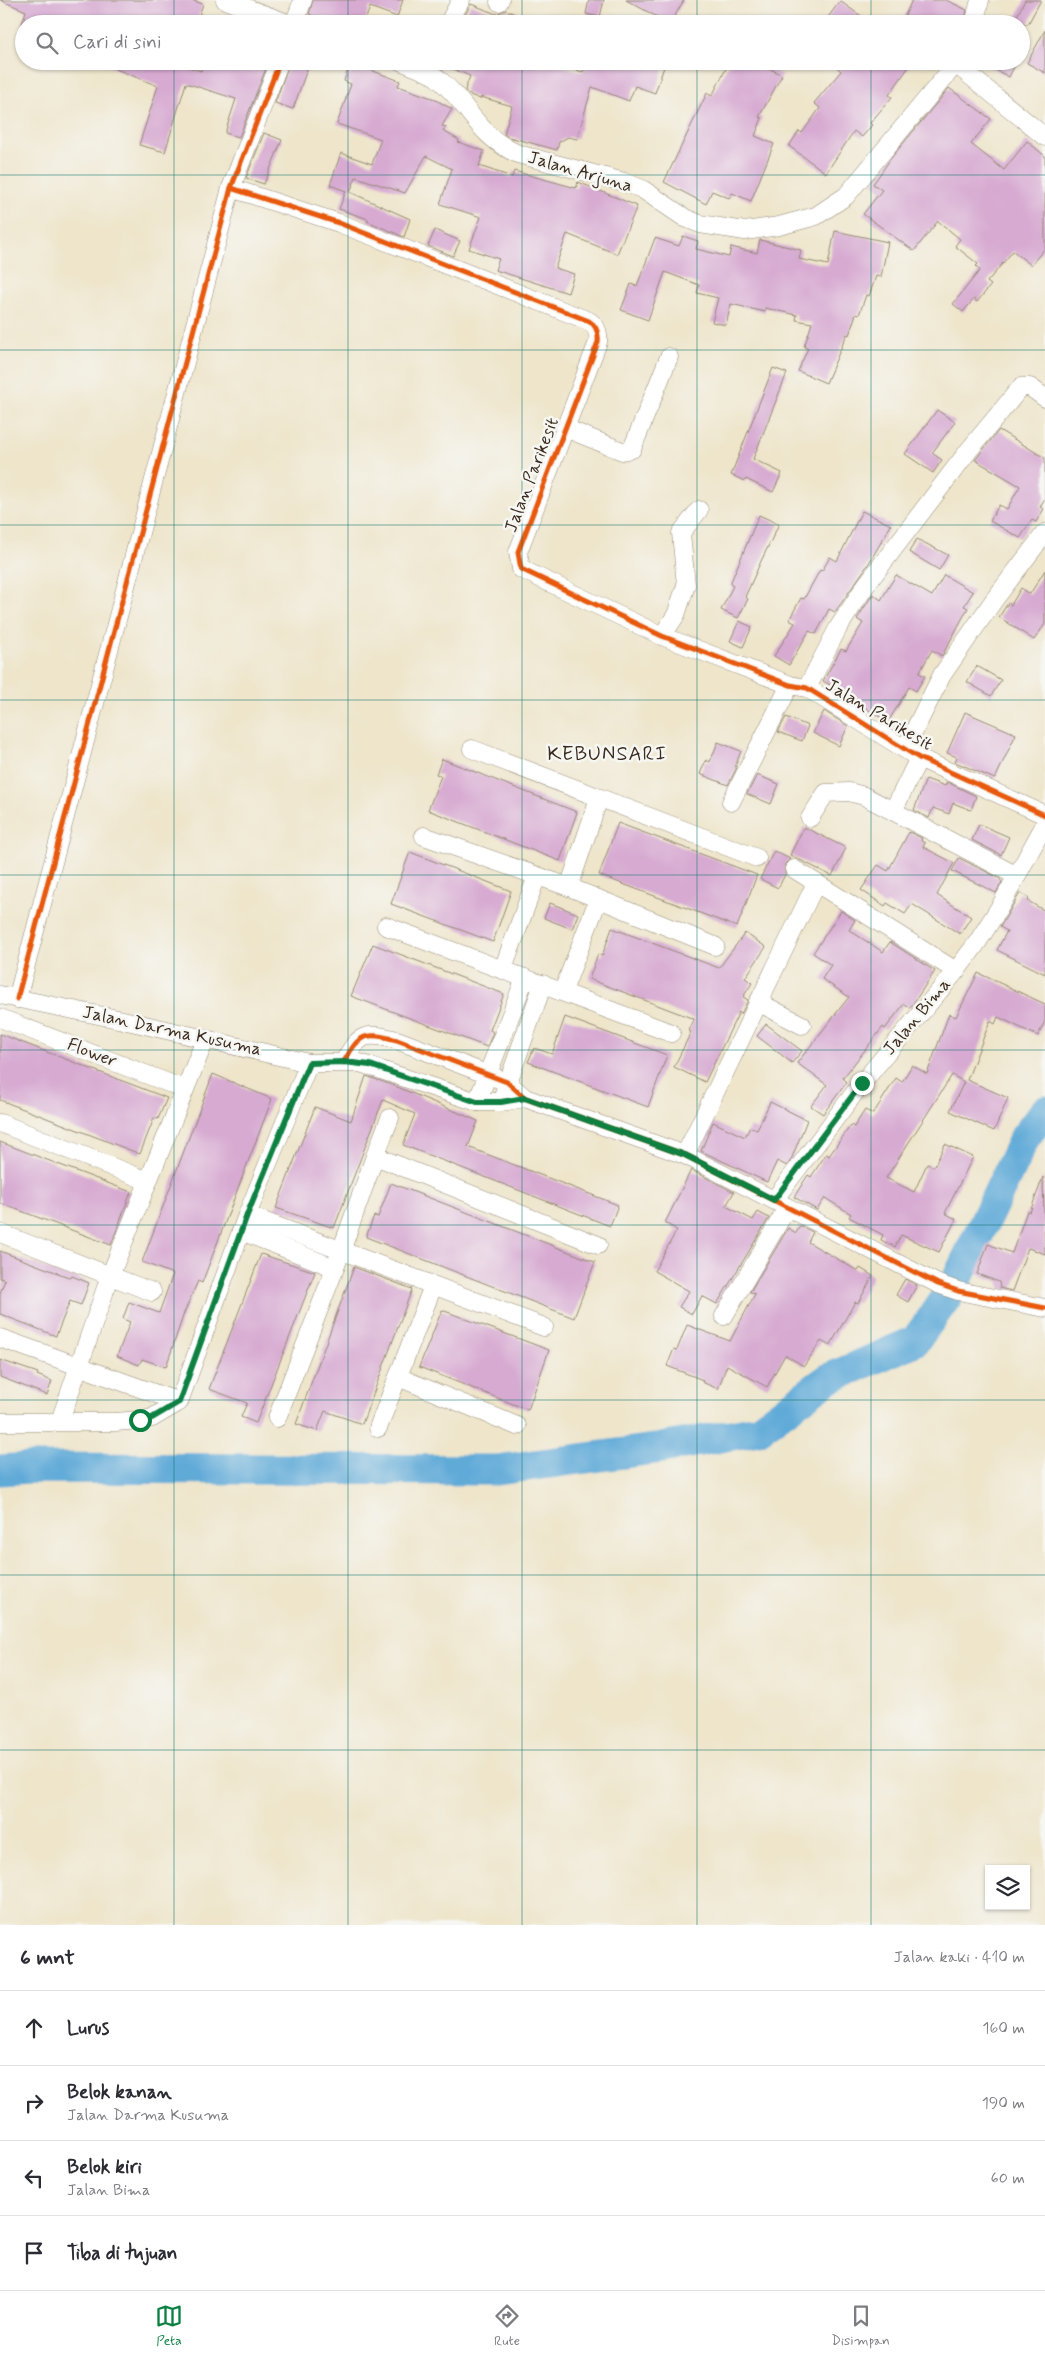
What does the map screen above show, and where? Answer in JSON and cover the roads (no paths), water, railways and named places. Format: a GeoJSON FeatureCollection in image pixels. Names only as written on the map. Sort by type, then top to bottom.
{"type":"FeatureCollection","features":[{"type":"Feature","properties":{"kind":"street"},"geometry":{"type":"LineString","coordinates":[[225,0],[267,15]]}},
{"type":"Feature","properties":{"kind":"street"},"geometry":{"type":"LineString","coordinates":[[296,15],[302,0]]}},
{"type":"Feature","properties":{"kind":"street"},"geometry":{"type":"LineString","coordinates":[[453,15],[461,0]]}},
{"type":"Feature","properties":{"kind":"street"},"geometry":{"type":"LineString","coordinates":[[976,15],[980,0]]}},
{"type":"Feature","properties":{"kind":"street"},"geometry":{"type":"LineString","coordinates":[[8,997],[231,188],[277,70]]}},
{"type":"Feature","properties":{"kind":"street","name":"Jalan Arjuna"},"geometry":{"type":"LineString","coordinates":[[429,70],[447,87],[490,138],[504,148],[525,156],[624,182],[642,190],[685,218],[700,224],[745,231],[801,221],[831,208],[846,196],[951,70]]}},
{"type":"Feature","properties":{"kind":"street"},"geometry":{"type":"LineString","coordinates":[[965,70],[1045,137]]}},
{"type":"Feature","properties":{"kind":"street","name":"Jalan Parikesit"},"geometry":{"type":"LineString","coordinates":[[231,188],[339,223],[592,323],[599,335],[598,342],[518,552],[521,569],[662,636],[799,686],[912,754],[1045,816]]}},
{"type":"Feature","properties":{"kind":"street"},"geometry":{"type":"LineString","coordinates":[[565,428],[622,451],[629,452],[632,449],[669,357]]}},
{"type":"Feature","properties":{"kind":"street"},"geometry":{"type":"LineString","coordinates":[[730,802],[799,686],[866,585],[902,535],[1021,387],[1030,387],[1045,398]]}},
{"type":"Feature","properties":{"kind":"street"},"geometry":{"type":"LineString","coordinates":[[662,636],[676,615],[686,585],[681,533],[699,510]]}},
{"type":"Feature","properties":{"kind":"street"},"geometry":{"type":"LineString","coordinates":[[893,811],[912,754],[942,676],[994,600],[1045,533]]}},
{"type":"Feature","properties":{"kind":"street"},"geometry":{"type":"LineString","coordinates":[[472,749],[757,858]]}},
{"type":"Feature","properties":{"kind":"street"},"geometry":{"type":"LineString","coordinates":[[810,818],[826,793],[849,792],[864,796],[1017,876]]}},
{"type":"Feature","properties":{"kind":"street"},"geometry":{"type":"LineString","coordinates":[[569,888],[599,798]]}},
{"type":"Feature","properties":{"kind":"street","name":"Jalan Bima"},"geometry":{"type":"LineString","coordinates":[[724,1316],[781,1204],[862,1083],[956,971],[1001,905],[1045,824]]}},
{"type":"Feature","properties":{"kind":"street"},"geometry":{"type":"LineString","coordinates":[[424,836],[569,888],[715,946]]}},
{"type":"Feature","properties":{"kind":"street"},"geometry":{"type":"LineString","coordinates":[[794,869],[956,971]]}},
{"type":"Feature","properties":{"kind":"street"},"geometry":{"type":"LineString","coordinates":[[503,969],[537,876]]}},
{"type":"Feature","properties":{"kind":"street"},"geometry":{"type":"LineString","coordinates":[[685,1155],[816,883]]}},
{"type":"Feature","properties":{"kind":"street"},"geometry":{"type":"LineString","coordinates":[[563,991],[598,900]]}},
{"type":"Feature","properties":{"kind":"street"},"geometry":{"type":"LineString","coordinates":[[386,926],[671,1033]]}},
{"type":"Feature","properties":{"kind":"street"},"geometry":{"type":"LineString","coordinates":[[477,1102],[525,978]]}},
{"type":"Feature","properties":{"kind":"street"},"geometry":{"type":"LineString","coordinates":[[501,1102],[543,984]]}},
{"type":"Feature","properties":{"kind":"street","name":"Jalan Darma Kusuma"},"geometry":{"type":"LineString","coordinates":[[8,997],[123,1020],[205,1040],[275,1053],[309,1063],[344,1062],[370,1065],[477,1102],[501,1102],[525,1098]]}},
{"type":"Feature","properties":{"kind":"street"},"geometry":{"type":"LineString","coordinates":[[758,1002],[802,1025]]}},
{"type":"Feature","properties":{"kind":"street","name":"Flower"},"geometry":{"type":"LineString","coordinates":[[0,1018],[184,1089]]}},
{"type":"Feature","properties":{"kind":"street","name":"Jalan Darma Kusuma"},"geometry":{"type":"LineString","coordinates":[[344,1062],[355,1042],[362,1037],[382,1036],[397,1040],[487,1076],[507,1082],[525,1098],[685,1155],[938,1284],[958,1291],[1045,1308]]}},
{"type":"Feature","properties":{"kind":"street"},"geometry":{"type":"LineString","coordinates":[[60,1421],[110,1276],[205,1040]]}},
{"type":"Feature","properties":{"kind":"street"},"geometry":{"type":"LineString","coordinates":[[0,1422],[114,1422],[140,1420],[152,1418],[179,1402],[244,1223],[309,1063]]}},
{"type":"Feature","properties":{"kind":"street"},"geometry":{"type":"LineString","coordinates":[[277,1418],[390,1118]]}},
{"type":"Feature","properties":{"kind":"street"},"geometry":{"type":"LineString","coordinates":[[0,1123],[148,1181]]}},
{"type":"Feature","properties":{"kind":"street"},"geometry":{"type":"LineString","coordinates":[[375,1156],[598,1245]]}},
{"type":"Feature","properties":{"kind":"street"},"geometry":{"type":"LineString","coordinates":[[244,1223],[341,1251],[544,1328]]}},
{"type":"Feature","properties":{"kind":"street"},"geometry":{"type":"LineString","coordinates":[[244,1223],[335,1268]]}},
{"type":"Feature","properties":{"kind":"street"},"geometry":{"type":"LineString","coordinates":[[0,1233],[152,1292]]}},
{"type":"Feature","properties":{"kind":"street"},"geometry":{"type":"LineString","coordinates":[[378,1428],[433,1286]]}},
{"type":"Feature","properties":{"kind":"street"},"geometry":{"type":"LineString","coordinates":[[0,1338],[179,1402]]}},
{"type":"Feature","properties":{"kind":"street"},"geometry":{"type":"LineString","coordinates":[[398,1377],[517,1426]]}},
{"type":"Feature","properties":{"kind":"waterway"},"geometry":{"type":"LineString","coordinates":[[0,1470],[31,1468],[497,1470],[662,1448],[758,1430],[828,1379],[915,1341],[952,1290],[1025,1137],[1045,1111]]}},
{"type":"Feature","properties":{"kind":"district","name":"KEBUNSARI"},"geometry":{"type":"Point","coordinates":[607,754]}}]}
